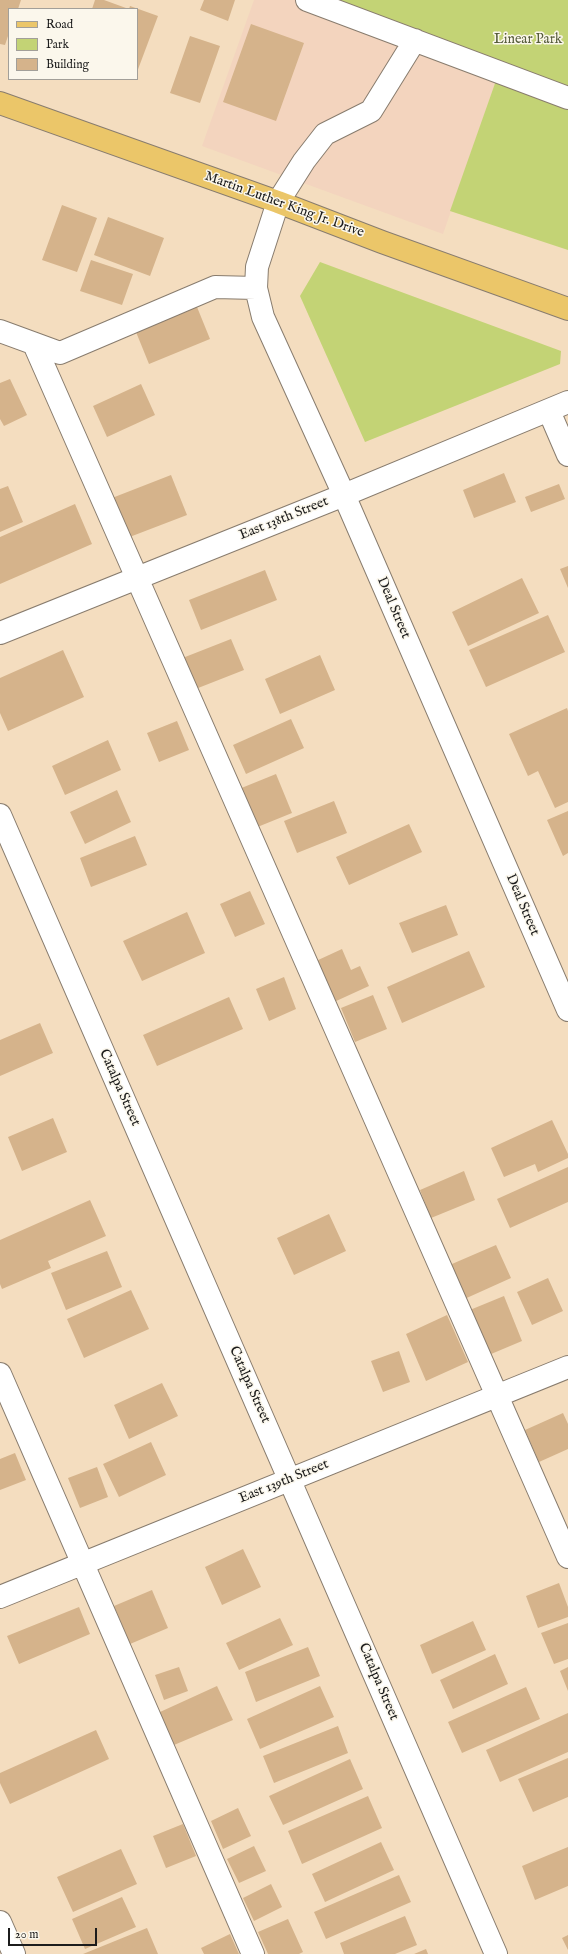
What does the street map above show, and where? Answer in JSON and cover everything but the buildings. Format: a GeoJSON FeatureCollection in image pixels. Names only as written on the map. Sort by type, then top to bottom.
{"type":"FeatureCollection","features":[{"type":"Feature","properties":{"kind":"main road","name":"Martin Luther King Jr. Drive"},"geometry":{"type":"LineString","coordinates":[[0,103],[278,202],[382,242],[568,309]]}},
{"type":"Feature","properties":{"kind":"street"},"geometry":{"type":"LineString","coordinates":[[307,0],[568,98]]}},
{"type":"Feature","properties":{"kind":"street","name":"Deal Street"},"geometry":{"type":"LineString","coordinates":[[415,40],[372,111],[325,134],[304,161],[278,202],[257,267],[256,288],[263,317],[344,495],[568,1010]]}},
{"type":"Feature","properties":{"kind":"street"},"geometry":{"type":"LineString","coordinates":[[0,331],[60,353],[215,287],[256,288]]}},
{"type":"Feature","properties":{"kind":"street"},"geometry":{"type":"LineString","coordinates":[[34,344],[568,1557]]}},
{"type":"Feature","properties":{"kind":"street"},"geometry":{"type":"LineString","coordinates":[[558,407],[568,455]]}},
{"type":"Feature","properties":{"kind":"street","name":"East 138th Street"},"geometry":{"type":"LineString","coordinates":[[0,633],[344,495],[558,407]]}},
{"type":"Feature","properties":{"kind":"street","name":"Catalpa Street"},"geometry":{"type":"LineString","coordinates":[[0,816],[496,1954]]}},
{"type":"Feature","properties":{"kind":"street","name":"East 139th Street"},"geometry":{"type":"LineString","coordinates":[[0,1597],[568,1367]]}},
{"type":"Feature","properties":{"kind":"street"},"geometry":{"type":"LineString","coordinates":[[0,1374],[253,1954]]}},
{"type":"Feature","properties":{"kind":"street"},"geometry":{"type":"LineString","coordinates":[[0,1922],[14,1954]]}},
{"type":"Feature","properties":{"kind":"shaded area"},"geometry":{"type":"Polygon","coordinates":[[[254,0],[307,0],[499,72],[443,234],[202,146],[254,0]]]}},
{"type":"Feature","properties":{"kind":"green space","name":"Linear Park"},"geometry":{"type":"Polygon","coordinates":[[[307,0],[568,0],[568,250],[450,211],[499,72],[307,0]]]}},
{"type":"Feature","properties":{"kind":"green space"},"geometry":{"type":"Polygon","coordinates":[[[320,262],[561,351],[560,364],[365,442],[300,296],[320,262]]]}}]}
